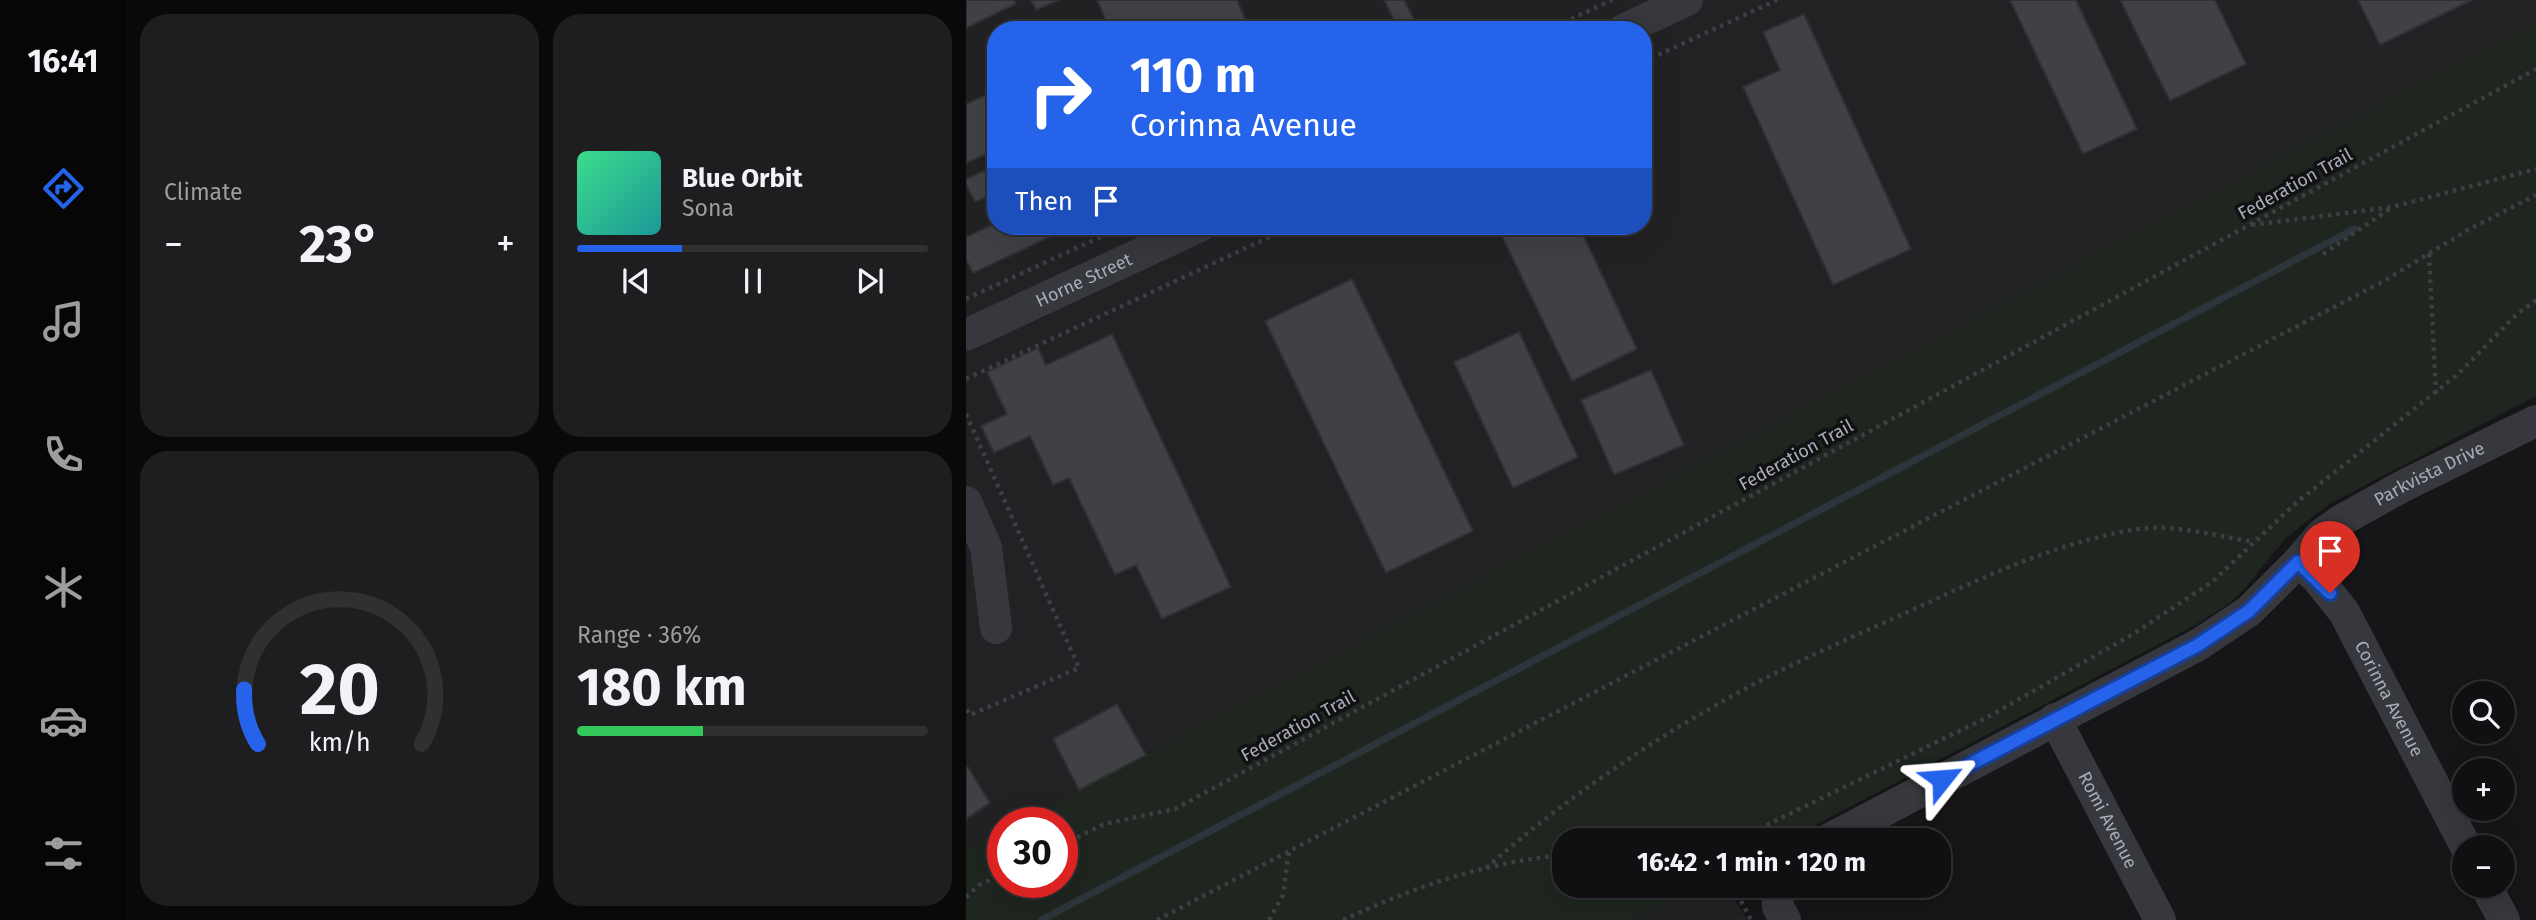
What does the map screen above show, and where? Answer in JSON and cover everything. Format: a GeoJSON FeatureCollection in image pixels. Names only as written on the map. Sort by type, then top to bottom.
{"type":"FeatureCollection","features":[{"type":"Feature","properties":{"kind":"street"},"geometry":{"type":"LineString","coordinates":[[1642,21],[1687,0]]}},
{"type":"Feature","properties":{"kind":"street","name":"Horne Street"},"geometry":{"type":"LineString","coordinates":[[966,335],[1181,235]]}},
{"type":"Feature","properties":{"kind":"street","name":"Parkvista Drive"},"geometry":{"type":"LineString","coordinates":[[1851,828],[2198,645],[2249,611],[2322,534],[2342,520],[2405,485],[2536,421]]}},
{"type":"Feature","properties":{"kind":"street"},"geometry":{"type":"LineString","coordinates":[[969,516],[986,548],[996,628]]}},
{"type":"Feature","properties":{"kind":"street","name":"Corinna Avenue"},"geometry":{"type":"LineString","coordinates":[[2298,562],[2316,577],[2344,612],[2460,835]]}},
{"type":"Feature","properties":{"kind":"street","name":"Romi Avenue"},"geometry":{"type":"LineString","coordinates":[[2055,719],[2161,920]]}},
{"type":"Feature","properties":{"kind":"street"},"geometry":{"type":"LineString","coordinates":[[1778,898],[1778,907],[1785,920]]}},
{"type":"Feature","properties":{"kind":"street"},"geometry":{"type":"LineString","coordinates":[[2492,898],[2504,920]]}},
{"type":"Feature","properties":{"kind":"path"},"geometry":{"type":"LineString","coordinates":[[1567,21],[1612,0]]}},
{"type":"Feature","properties":{"kind":"path"},"geometry":{"type":"LineString","coordinates":[[1652,58],[1777,0]]}},
{"type":"Feature","properties":{"kind":"path","name":"Federation Trail"},"geometry":{"type":"LineString","coordinates":[[1078,837],[1104,824],[1175,809],[2536,69]]}},
{"type":"Feature","properties":{"kind":"path"},"geometry":{"type":"LineString","coordinates":[[2249,225],[2392,207],[2536,169]]}},
{"type":"Feature","properties":{"kind":"path"},"geometry":{"type":"LineString","coordinates":[[1157,920],[2372,287],[2536,195]]}},
{"type":"Feature","properties":{"kind":"path"},"geometry":{"type":"LineString","coordinates":[[2323,254],[2392,207]]}},
{"type":"Feature","properties":{"kind":"path"},"geometry":{"type":"LineString","coordinates":[[966,299],[1105,235]]}},
{"type":"Feature","properties":{"kind":"path"},"geometry":{"type":"LineString","coordinates":[[966,379],[1274,235]]}},
{"type":"Feature","properties":{"kind":"path"},"geometry":{"type":"LineString","coordinates":[[2429,254],[2436,393]]}},
{"type":"Feature","properties":{"kind":"path"},"geometry":{"type":"LineString","coordinates":[[1762,828],[1932,746],[2133,634],[2211,583],[2297,502],[2436,393],[2516,315],[2536,300]]}},
{"type":"Feature","properties":{"kind":"path"},"geometry":{"type":"LineString","coordinates":[[966,414],[1079,668],[970,715],[966,708]]}},
{"type":"Feature","properties":{"kind":"path"},"geometry":{"type":"LineString","coordinates":[[1486,868],[1558,807],[1671,732],[1744,690],[1849,638],[2029,558],[2069,544],[2141,529],[2175,529],[2254,542]]}},
{"type":"Feature","properties":{"kind":"path"},"geometry":{"type":"LineString","coordinates":[[1269,920],[1283,895],[1289,850]]}},
{"type":"Feature","properties":{"kind":"path"},"geometry":{"type":"LineString","coordinates":[[1342,920],[1419,887],[1486,868],[1552,856]]}},
{"type":"Feature","properties":{"kind":"path"},"geometry":{"type":"LineString","coordinates":[[966,897],[987,882]]}},
{"type":"Feature","properties":{"kind":"path"},"geometry":{"type":"LineString","coordinates":[[1739,898],[1751,920]]}},
{"type":"Feature","properties":{"kind":"shaded area"},"geometry":{"type":"Polygon","coordinates":[[[966,0],[2536,0],[2536,22],[1045,807],[987,807],[987,838],[966,849],[966,0]]]}},
{"type":"Feature","properties":{"kind":"shaded area"},"geometry":{"type":"Polygon","coordinates":[[[2536,22],[2536,396],[2329,504],[2285,539],[2231,602],[2197,624],[1810,828],[1552,828],[1552,898],[1678,898],[1635,920],[966,920],[966,849],[987,838],[987,898],[1078,898],[1078,807],[1045,807],[2536,22]]]}},
{"type":"Feature","properties":{"kind":"shaded area"},"geometry":{"type":"Polygon","coordinates":[[[1678,898],[1734,898],[1747,920],[1635,920],[1678,898]]]}},
{"type":"Feature","properties":{"kind":"building"},"geometry":{"type":"Polygon","coordinates":[[[966,0],[1014,0],[1016,4],[966,28],[966,0]]]}},
{"type":"Feature","properties":{"kind":"building"},"geometry":{"type":"Polygon","coordinates":[[[1031,0],[1059,0],[1036,10],[1031,0]]]}},
{"type":"Feature","properties":{"kind":"building"},"geometry":{"type":"Polygon","coordinates":[[[1097,0],[1237,0],[1246,21],[1106,21],[1097,0]]]}},
{"type":"Feature","properties":{"kind":"building"},"geometry":{"type":"Polygon","coordinates":[[[1384,0],[1404,0],[1415,21],[1394,21],[1384,0]]]}},
{"type":"Feature","properties":{"kind":"building"},"geometry":{"type":"Polygon","coordinates":[[[2010,0],[2076,0],[2137,129],[2083,154],[2010,0]]]}},
{"type":"Feature","properties":{"kind":"building"},"geometry":{"type":"Polygon","coordinates":[[[2120,0],[2215,0],[2246,64],[2170,101],[2120,0]]]}},
{"type":"Feature","properties":{"kind":"building"},"geometry":{"type":"Polygon","coordinates":[[[2358,0],[2472,0],[2380,45],[2358,0]]]}},
{"type":"Feature","properties":{"kind":"building"},"geometry":{"type":"Polygon","coordinates":[[[1804,14],[1911,249],[1833,285],[1743,87],[1780,70],[1763,32],[1804,14]]]}},
{"type":"Feature","properties":{"kind":"building"},"geometry":{"type":"Polygon","coordinates":[[[987,94],[987,154],[966,163],[966,104],[987,94]]]}},
{"type":"Feature","properties":{"kind":"building"},"geometry":{"type":"Polygon","coordinates":[[[987,169],[987,197],[975,202],[966,185],[966,179],[987,169]]]}},
{"type":"Feature","properties":{"kind":"building"},"geometry":{"type":"Polygon","coordinates":[[[987,227],[987,235],[1054,235],[973,273],[966,260],[966,237],[987,227]]]}},
{"type":"Feature","properties":{"kind":"building"},"geometry":{"type":"Polygon","coordinates":[[[1501,235],[1583,235],[1637,349],[1572,381],[1501,235]]]}},
{"type":"Feature","properties":{"kind":"building"},"geometry":{"type":"Polygon","coordinates":[[[1352,279],[1473,531],[1386,573],[1265,321],[1352,279]]]}},
{"type":"Feature","properties":{"kind":"building"},"geometry":{"type":"Polygon","coordinates":[[[1519,332],[1578,457],[1513,488],[1454,362],[1519,332]]]}},
{"type":"Feature","properties":{"kind":"building"},"geometry":{"type":"Polygon","coordinates":[[[1112,334],[1231,587],[1162,619],[1136,565],[1115,575],[1069,478],[1053,485],[1030,436],[994,453],[981,426],[1007,414],[987,372],[1038,348],[1046,365],[1112,334]]]}},
{"type":"Feature","properties":{"kind":"building"},"geometry":{"type":"Polygon","coordinates":[[[1651,370],[1684,445],[1614,475],[1581,400],[1651,370]]]}},
{"type":"Feature","properties":{"kind":"building"},"geometry":{"type":"Polygon","coordinates":[[[1117,704],[1146,755],[1079,790],[1053,739],[1117,704]]]}},
{"type":"Feature","properties":{"kind":"building"},"geometry":{"type":"Polygon","coordinates":[[[968,767],[990,803],[966,819],[966,768],[968,767]]]}},
{"type":"Feature","properties":{"kind":"waterway"},"geometry":{"type":"LineString","coordinates":[[1041,920],[2354,229]]}},
{"type":"Feature","properties":{"kind":"route"},"geometry":{"type":"LineString","coordinates":[[1942,779],[2198,645],[2249,611],[2298,562],[2330,593]]}}]}
